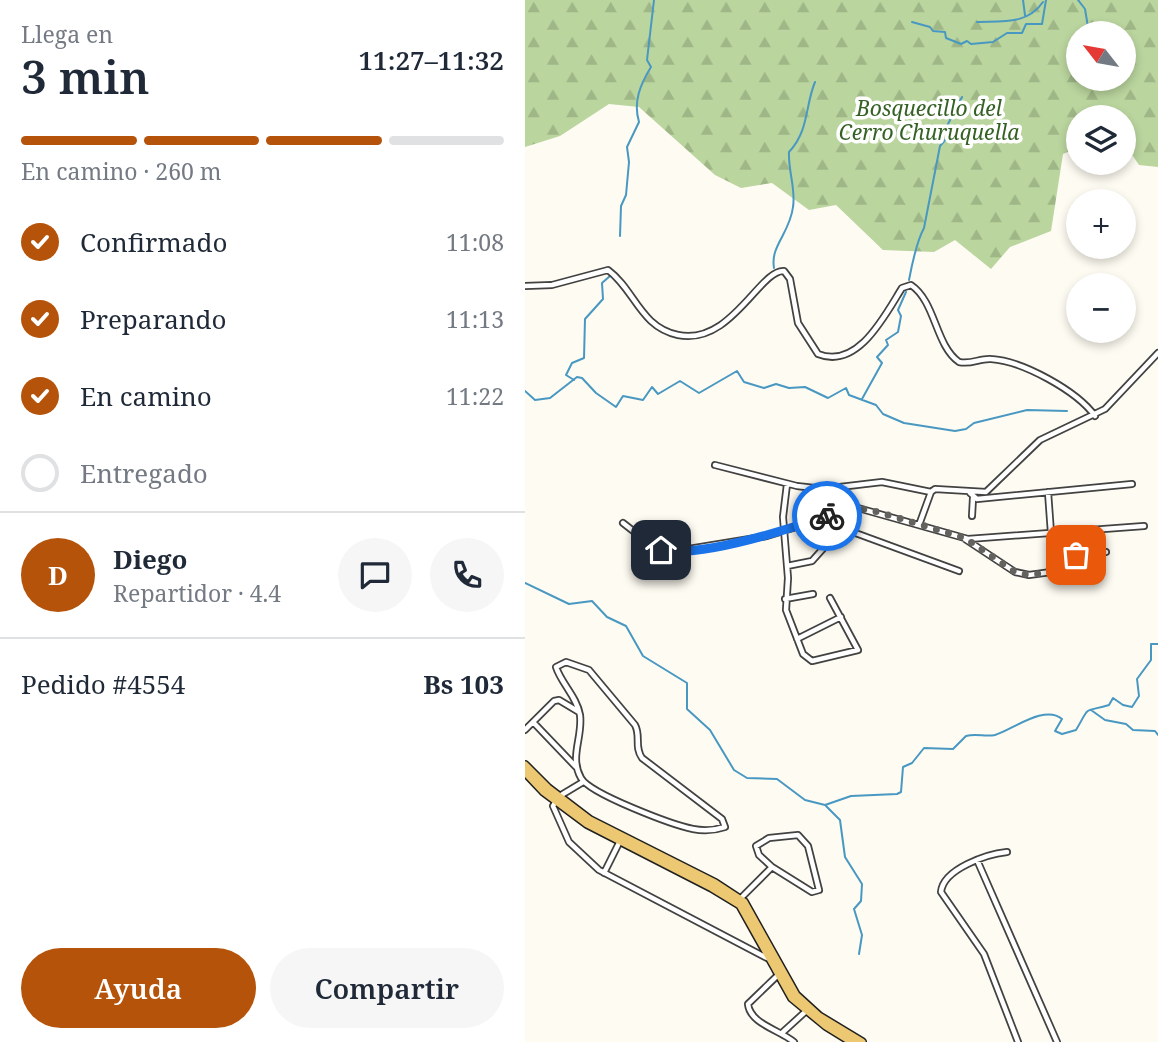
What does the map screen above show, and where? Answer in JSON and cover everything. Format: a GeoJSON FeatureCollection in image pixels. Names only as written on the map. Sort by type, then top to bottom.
{"type":"FeatureCollection","features":[{"type":"Feature","properties":{"kind":"main road"},"geometry":{"type":"LineString","coordinates":[[525,765],[557,799],[738,901],[754,916],[785,979],[796,995],[819,1016],[862,1042]]}},
{"type":"Feature","properties":{"kind":"main road"},"geometry":{"type":"LineString","coordinates":[[525,772],[587,824],[738,901],[777,976],[805,1012],[852,1042]]}},
{"type":"Feature","properties":{"kind":"street"},"geometry":{"type":"LineString","coordinates":[[525,286],[552,285],[608,270],[617,276],[648,320],[679,335],[691,335],[702,334],[738,313],[772,274],[784,271],[790,279],[800,328],[818,354],[832,356],[862,346],[893,307],[902,288],[911,285],[931,315],[948,351],[959,362],[993,359],[1022,366],[1079,398],[1095,416]]}},
{"type":"Feature","properties":{"kind":"street"},"geometry":{"type":"LineString","coordinates":[[972,496],[986,492],[1040,440],[1095,416],[1158,353]]}},
{"type":"Feature","properties":{"kind":"street"},"geometry":{"type":"LineString","coordinates":[[715,465],[787,484],[823,489],[882,482],[931,492]]}},
{"type":"Feature","properties":{"kind":"street"},"geometry":{"type":"LineString","coordinates":[[787,484],[784,531],[787,566],[786,610],[803,654],[812,661],[855,652],[857,646],[829,598]]}},
{"type":"Feature","properties":{"kind":"street"},"geometry":{"type":"LineString","coordinates":[[919,525],[931,492],[935,489],[972,496],[1132,484]]}},
{"type":"Feature","properties":{"kind":"street"},"geometry":{"type":"LineString","coordinates":[[1048,491],[1051,533]]}},
{"type":"Feature","properties":{"kind":"street"},"geometry":{"type":"LineString","coordinates":[[972,496],[972,516]]}},
{"type":"Feature","properties":{"kind":"street"},"geometry":{"type":"LineString","coordinates":[[623,523],[650,544],[670,552],[784,531],[858,508],[965,538],[1015,572],[1029,575],[1051,572],[1076,555],[1106,552]]}},
{"type":"Feature","properties":{"kind":"street"},"geometry":{"type":"LineString","coordinates":[[965,538],[1144,526]]}},
{"type":"Feature","properties":{"kind":"street"},"geometry":{"type":"LineString","coordinates":[[787,566],[812,561],[837,533],[850,531],[959,571]]}},
{"type":"Feature","properties":{"kind":"street"},"geometry":{"type":"LineString","coordinates":[[785,599],[813,594]]}},
{"type":"Feature","properties":{"kind":"street"},"geometry":{"type":"LineString","coordinates":[[797,639],[841,617]]}},
{"type":"Feature","properties":{"kind":"street"},"geometry":{"type":"LineString","coordinates":[[533,722],[576,768],[583,782],[604,794],[686,827],[701,830],[725,827],[722,819],[642,758],[637,748],[639,732],[635,725],[589,670],[566,662],[558,664],[557,671],[580,713],[576,768]]}},
{"type":"Feature","properties":{"kind":"street"},"geometry":{"type":"LineString","coordinates":[[525,730],[554,701],[580,713]]}},
{"type":"Feature","properties":{"kind":"street"},"geometry":{"type":"LineString","coordinates":[[583,782],[557,799],[552,810],[569,842],[604,873],[754,949],[769,960]]}},
{"type":"Feature","properties":{"kind":"street"},"geometry":{"type":"LineString","coordinates":[[799,835],[808,846],[818,890],[812,892],[772,867],[759,855],[756,846],[769,838],[799,835]]}},
{"type":"Feature","properties":{"kind":"street"},"geometry":{"type":"LineString","coordinates":[[604,873],[620,841]]}},
{"type":"Feature","properties":{"kind":"street"},"geometry":{"type":"LineString","coordinates":[[1007,852],[977,860],[947,877],[941,892],[983,954],[1018,1042]]}},
{"type":"Feature","properties":{"kind":"street"},"geometry":{"type":"LineString","coordinates":[[977,860],[1057,1042]]}},
{"type":"Feature","properties":{"kind":"street"},"geometry":{"type":"LineString","coordinates":[[738,901],[772,867]]}},
{"type":"Feature","properties":{"kind":"street"},"geometry":{"type":"LineString","coordinates":[[777,976],[748,1004],[748,1009],[759,1022],[783,1032],[794,1042]]}},
{"type":"Feature","properties":{"kind":"street"},"geometry":{"type":"LineString","coordinates":[[783,1032],[805,1012]]}},
{"type":"Feature","properties":{"kind":"green space","name":"Bosquecillo del Cerro Churuquella"},"geometry":{"type":"Polygon","coordinates":[[[525,0],[1158,0],[1158,167],[1139,165],[1136,161],[1136,105],[1066,105],[1066,153],[1063,154],[1051,231],[1010,247],[991,269],[955,240],[934,252],[883,250],[836,205],[809,210],[772,183],[741,188],[715,175],[639,107],[609,104],[560,136],[525,147],[525,0]]]}},
{"type":"Feature","properties":{"kind":"waterway"},"geometry":{"type":"LineString","coordinates":[[620,236],[621,206],[626,195],[629,162],[627,147],[639,122],[639,94],[651,67],[647,60],[654,0]]}},
{"type":"Feature","properties":{"kind":"waterway"},"geometry":{"type":"LineString","coordinates":[[1023,0],[1025,15]]}},
{"type":"Feature","properties":{"kind":"waterway"},"geometry":{"type":"LineString","coordinates":[[912,22],[930,27],[933,31],[945,32],[946,38],[961,44],[967,41],[971,44],[993,42],[1007,33],[1022,33],[1026,24],[1042,24],[1046,0]]}},
{"type":"Feature","properties":{"kind":"waterway"},"geometry":{"type":"LineString","coordinates":[[1078,0],[1085,9],[1087,21]]}},
{"type":"Feature","properties":{"kind":"waterway"},"geometry":{"type":"LineString","coordinates":[[977,22],[1022,18],[1043,2]]}},
{"type":"Feature","properties":{"kind":"waterway"},"geometry":{"type":"LineString","coordinates":[[774,268],[777,246],[793,207],[789,152],[800,136],[815,82]]}},
{"type":"Feature","properties":{"kind":"waterway"},"geometry":{"type":"LineString","coordinates":[[909,280],[924,228],[940,146],[952,132],[948,124],[962,97]]}},
{"type":"Feature","properties":{"kind":"waterway"},"geometry":{"type":"LineString","coordinates":[[574,380],[566,375],[572,363],[584,358],[585,319],[603,299],[602,283],[610,276]]}},
{"type":"Feature","properties":{"kind":"waterway"},"geometry":{"type":"LineString","coordinates":[[862,399],[882,363],[877,357],[888,345],[886,340],[898,332],[901,316],[898,310],[906,292]]}},
{"type":"Feature","properties":{"kind":"waterway"},"geometry":{"type":"LineString","coordinates":[[525,391],[535,400],[550,398],[577,377],[582,378],[596,393],[616,407],[623,396],[643,400],[652,387],[658,394],[680,381],[699,393],[737,371],[744,382],[764,388],[776,384],[789,388],[805,387],[828,398],[846,388],[849,395],[876,405],[883,414],[904,423],[955,431],[966,429],[974,423],[1027,410],[1067,411]]}},
{"type":"Feature","properties":{"kind":"waterway"},"geometry":{"type":"LineString","coordinates":[[525,583],[569,604],[592,601],[607,617],[626,626],[643,656],[687,683],[687,709],[710,730],[734,770],[747,778],[777,779],[805,800],[825,805],[851,796],[901,792],[903,767],[912,763],[924,748],[953,749],[966,736],[995,735],[1047,714],[1062,719],[1055,731],[1062,734],[1076,730],[1088,711],[1109,705],[1113,698],[1132,707],[1139,696],[1137,679],[1151,660],[1151,644],[1158,644]]}},
{"type":"Feature","properties":{"kind":"waterway"},"geometry":{"type":"LineString","coordinates":[[1091,710],[1105,720],[1126,724],[1133,730],[1155,731],[1158,735]]}},
{"type":"Feature","properties":{"kind":"waterway"},"geometry":{"type":"LineString","coordinates":[[826,806],[840,820],[845,857],[862,884],[861,901],[854,909],[862,935],[859,954]]}},
{"type":"Feature","properties":{"kind":"way so far"},"geometry":{"type":"LineString","coordinates":[[827,516],[844,510],[868,509],[965,538],[972,546],[1022,574],[1044,575],[1067,558],[1076,555]]}},
{"type":"Feature","properties":{"kind":"route"},"geometry":{"type":"LineString","coordinates":[[661,550],[678,552],[767,536],[827,516]]}}]}
